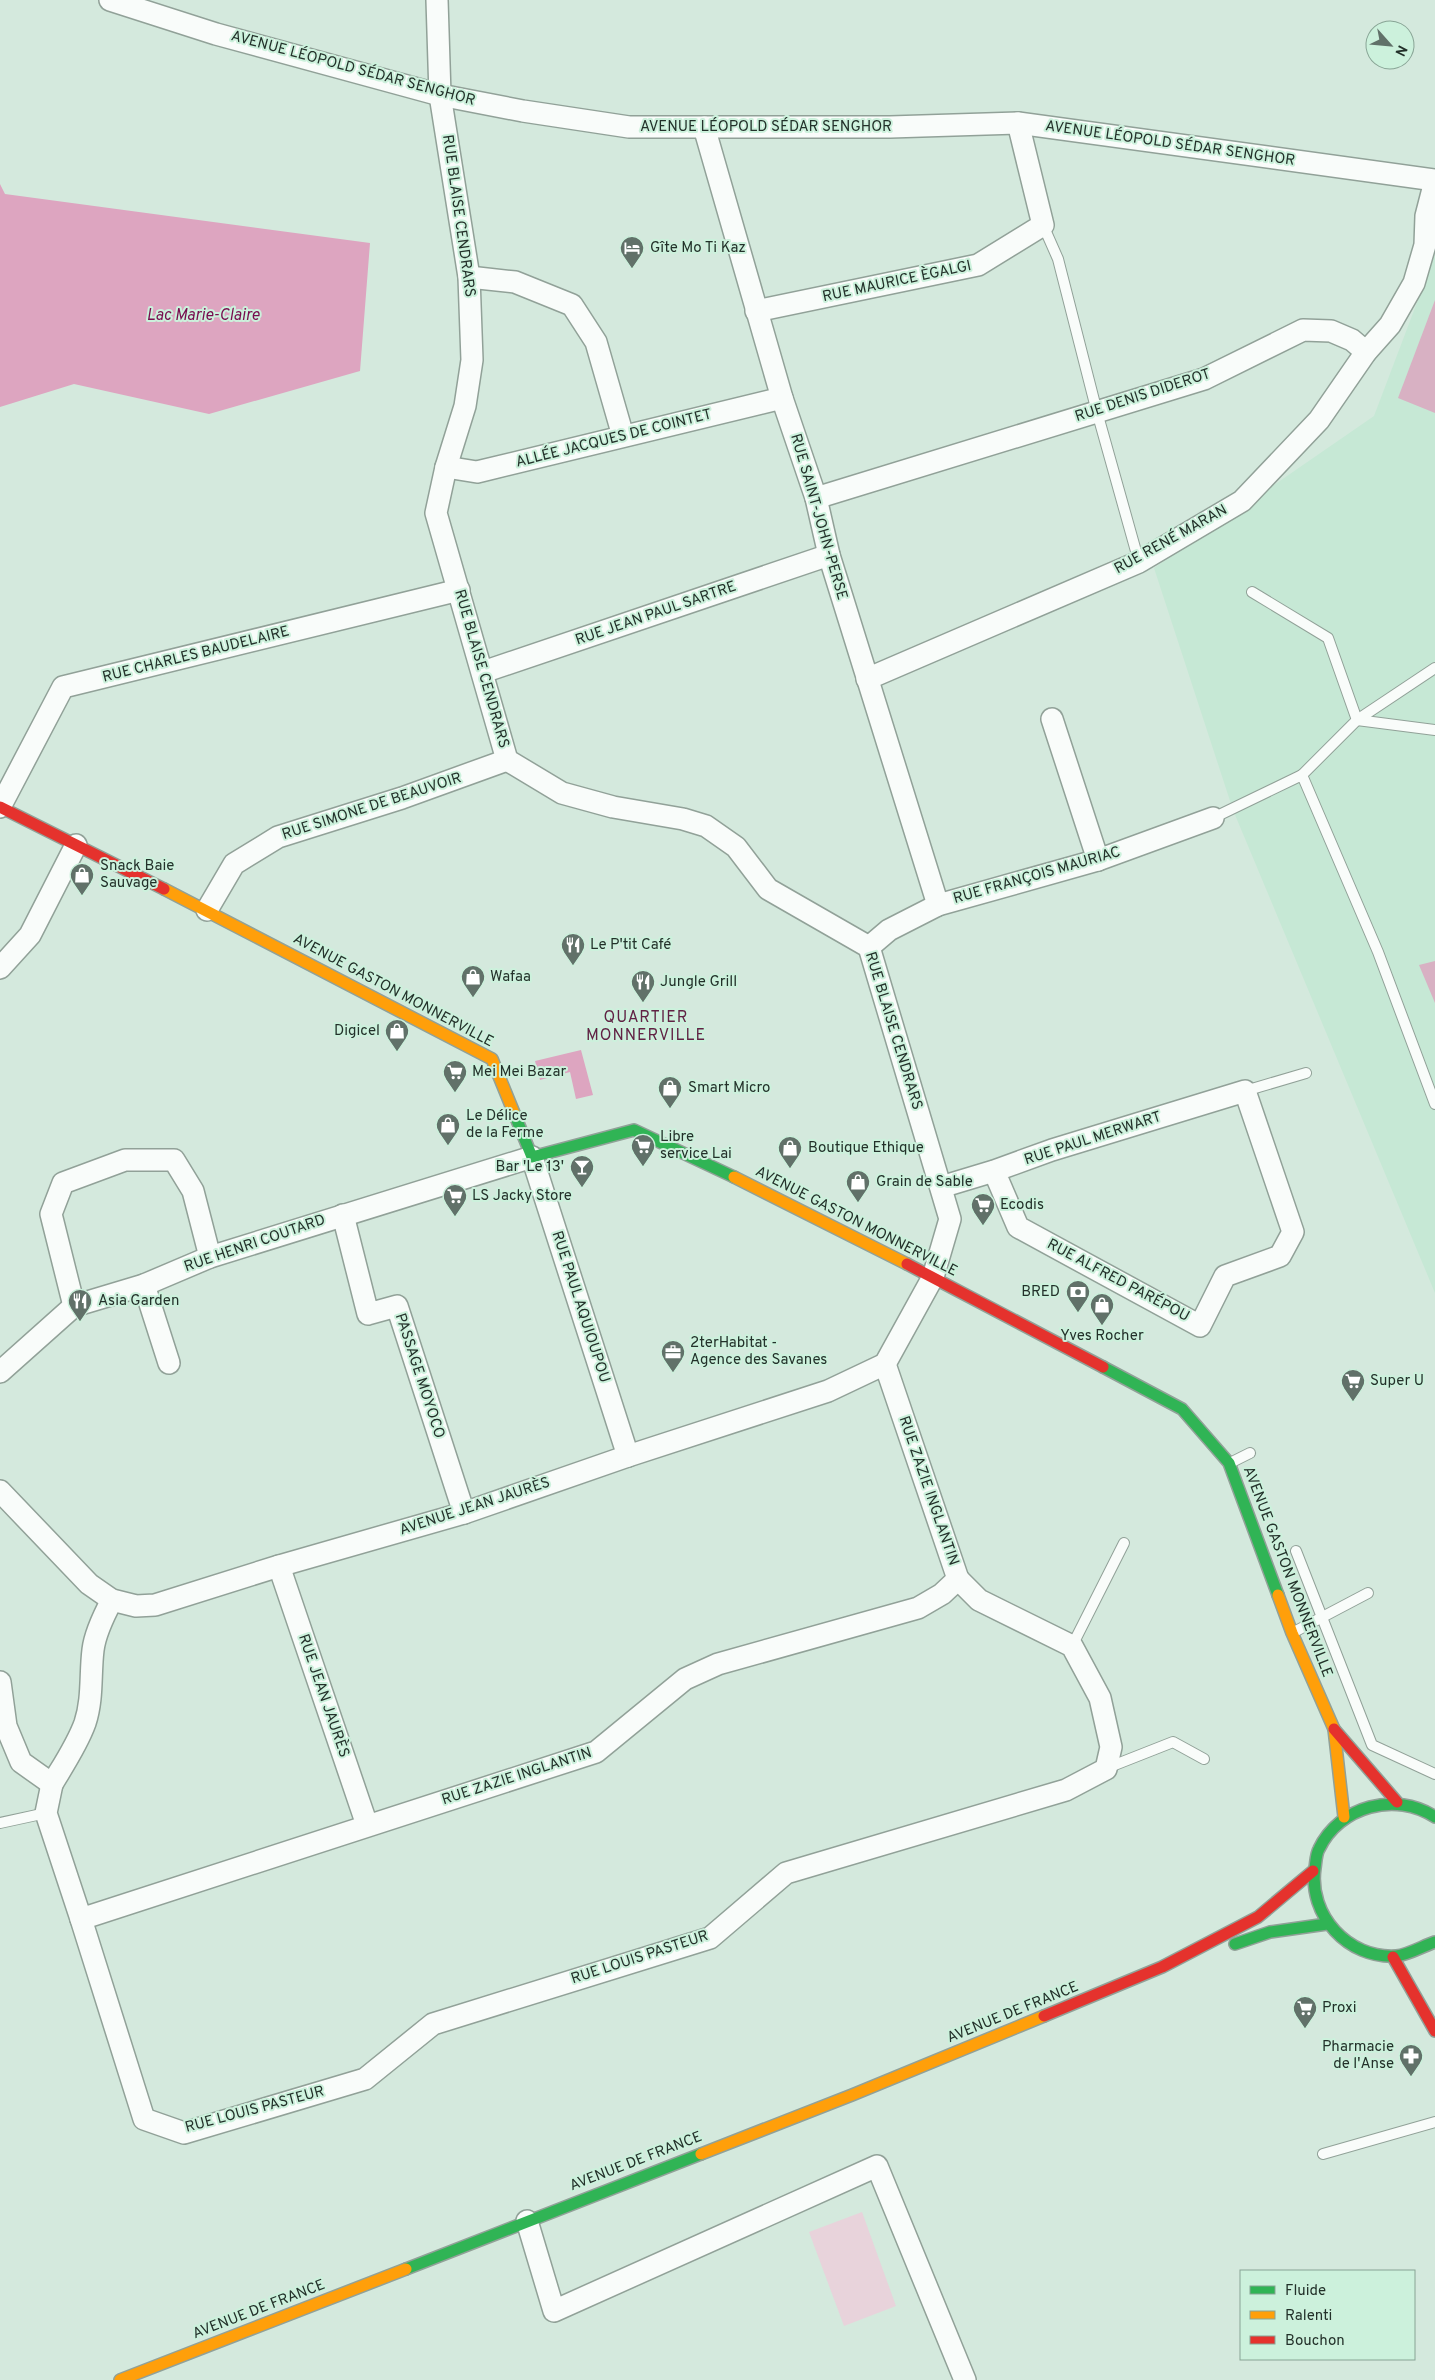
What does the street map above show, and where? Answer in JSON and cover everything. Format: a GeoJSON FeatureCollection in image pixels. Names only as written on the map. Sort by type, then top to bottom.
{"type":"FeatureCollection","features":[{"type":"Feature","properties":{"kind":"street","name":"AVENUE LÉOPOLD SÉDAR SENGHOR"},"geometry":{"type":"LineString","coordinates":[[110,0],[216,34],[440,95],[523,111],[629,127],[890,128],[1018,123],[1435,180]]}},
{"type":"Feature","properties":{"kind":"street","name":"RUE BLAISE CENDRARS"},"geometry":{"type":"LineString","coordinates":[[437,0],[440,95],[469,277],[472,360],[465,406],[446,467],[436,514],[460,590],[507,760],[562,793],[613,807],[683,819],[706,826],[736,847],[768,889],[869,948],[950,1219],[933,1277]]}},
{"type":"Feature","properties":{"kind":"street"},"geometry":{"type":"LineString","coordinates":[[1018,123],[1043,225]]}},
{"type":"Feature","properties":{"kind":"street","name":"RUE SAINT-JOHN-PERSE"},"geometry":{"type":"LineString","coordinates":[[704,127],[782,398],[816,498],[829,555],[938,905]]}},
{"type":"Feature","properties":{"kind":"street"},"geometry":{"type":"LineString","coordinates":[[1366,352],[1390,326],[1414,284],[1425,245],[1426,216],[1435,180]]}},
{"type":"Feature","properties":{"kind":"street","name":"RUE MAURICE ÈGALGI"},"geometry":{"type":"LineString","coordinates":[[756,311],[978,265],[1043,225]]}},
{"type":"Feature","properties":{"kind":"street"},"geometry":{"type":"LineString","coordinates":[[469,277],[515,282],[572,305],[596,342],[623,436]]}},
{"type":"Feature","properties":{"kind":"street","name":"RUE DENIS DIDEROT"},"geometry":{"type":"LineString","coordinates":[[816,498],[1204,379],[1303,330],[1331,331],[1352,340],[1366,352]]}},
{"type":"Feature","properties":{"kind":"street","name":"RUE RENÉ MARAN"},"geometry":{"type":"LineString","coordinates":[[868,680],[1139,562],[1242,501],[1319,420],[1366,352]]}},
{"type":"Feature","properties":{"kind":"street","name":"ALLÉE JACQUES DE COINTET"},"geometry":{"type":"LineString","coordinates":[[446,467],[477,472],[782,398]]}},
{"type":"Feature","properties":{"kind":"street","name":"RUE JEAN PAUL SARTRE"},"geometry":{"type":"LineString","coordinates":[[483,672],[829,555]]}},
{"type":"Feature","properties":{"kind":"street","name":"RUE CHARLES BAUDELAIRE"},"geometry":{"type":"LineString","coordinates":[[0,807],[63,687],[460,590]]}},
{"type":"Feature","properties":{"kind":"street"},"geometry":{"type":"LineString","coordinates":[[1052,719],[1098,860]]}},
{"type":"Feature","properties":{"kind":"street","name":"RUE SIMONE DE BEAUVOIR"},"geometry":{"type":"LineString","coordinates":[[207,910],[234,864],[278,838],[402,798],[507,760]]}},
{"type":"Feature","properties":{"kind":"street","name":"AVENUE GASTON MONNERVILLE"},"geometry":{"type":"LineString","coordinates":[[0,807],[207,910],[492,1060],[532,1157],[634,1130],[695,1158],[933,1277],[1182,1409],[1229,1463],[1292,1633],[1334,1729],[1396,1802]]}},
{"type":"Feature","properties":{"kind":"street","name":"RUE FRANÇOIS MAURIAC"},"geometry":{"type":"LineString","coordinates":[[869,948],[889,930],[938,905],[1098,860],[1213,818]]}},
{"type":"Feature","properties":{"kind":"street"},"geometry":{"type":"LineString","coordinates":[[0,968],[30,935],[76,845]]}},
{"type":"Feature","properties":{"kind":"street","name":"RUE PAUL MERWART"},"geometry":{"type":"LineString","coordinates":[[941,1187],[994,1171],[1052,1150],[1245,1091]]}},
{"type":"Feature","properties":{"kind":"street","name":"RUE ALFRED PARÉPOU"},"geometry":{"type":"LineString","coordinates":[[994,1171],[1018,1227],[1200,1326],[1225,1276],[1280,1256],[1293,1232],[1245,1091]]}},
{"type":"Feature","properties":{"kind":"street","name":"RUE HENRI COUTARD"},"geometry":{"type":"LineString","coordinates":[[0,1372],[74,1306],[144,1285],[210,1257],[532,1157]]}},
{"type":"Feature","properties":{"kind":"street","name":"RUE PAUL AQUIOUPOU"},"geometry":{"type":"LineString","coordinates":[[532,1157],[628,1456]]}},
{"type":"Feature","properties":{"kind":"street"},"geometry":{"type":"LineString","coordinates":[[74,1306],[52,1214],[63,1183],[125,1160],[174,1160],[193,1191],[210,1257]]}},
{"type":"Feature","properties":{"kind":"street","name":"PASSAGE MOYOCO"},"geometry":{"type":"LineString","coordinates":[[343,1215],[368,1314],[397,1306],[464,1513]]}},
{"type":"Feature","properties":{"kind":"street"},"geometry":{"type":"LineString","coordinates":[[884,1364],[933,1277]]}},
{"type":"Feature","properties":{"kind":"street"},"geometry":{"type":"LineString","coordinates":[[144,1285],[169,1363]]}},
{"type":"Feature","properties":{"kind":"street","name":"AVENUE JEAN JAURÈS"},"geometry":{"type":"LineString","coordinates":[[0,1491],[89,1584],[112,1600],[136,1606],[155,1605],[279,1566],[464,1513],[628,1456],[828,1391],[884,1364]]}},
{"type":"Feature","properties":{"kind":"street","name":"RUE ZAZIE INGLANTIN"},"geometry":{"type":"LineString","coordinates":[[82,1919],[596,1752],[686,1679],[718,1664],[918,1608],[942,1594],[958,1579],[884,1364]]}},
{"type":"Feature","properties":{"kind":"street","name":"RUE JEAN JAURÈS"},"geometry":{"type":"LineString","coordinates":[[279,1566],[367,1825]]}},
{"type":"Feature","properties":{"kind":"street"},"geometry":{"type":"LineString","coordinates":[[958,1579],[979,1600],[1072,1646],[1100,1698],[1111,1747],[1106,1769]]}},
{"type":"Feature","properties":{"kind":"street"},"geometry":{"type":"LineString","coordinates":[[82,1919],[46,1813],[52,1784],[72,1751],[85,1722],[92,1687],[93,1649],[103,1618],[112,1600]]}},
{"type":"Feature","properties":{"kind":"street"},"geometry":{"type":"LineString","coordinates":[[0,1682],[6,1726],[21,1762],[52,1784]]}},
{"type":"Feature","properties":{"kind":"street","name":"AVENUE GASTON MONNERVILLE"},"geometry":{"type":"LineString","coordinates":[[1334,1729],[1344,1818]]}},
{"type":"Feature","properties":{"kind":"street","name":"RUE LOUIS PASTEUR"},"geometry":{"type":"LineString","coordinates":[[82,1919],[144,2119],[184,2133],[365,2079],[433,2024],[710,1938],[786,1873],[1066,1790],[1106,1769]]}},
{"type":"Feature","properties":{"kind":"street"},"geometry":{"type":"LineString","coordinates":[[1435,1817],[1415,1806],[1396,1802],[1378,1803],[1360,1808],[1344,1818],[1329,1832],[1319,1851],[1314,1871],[1314,1890],[1318,1908],[1327,1924],[1340,1938],[1355,1949],[1374,1956],[1393,1957],[1418,1952],[1435,1942]]}},
{"type":"Feature","properties":{"kind":"street","name":"AVENUE DE FRANCE"},"geometry":{"type":"LineString","coordinates":[[1162,1967],[1258,1917],[1314,1871]]}},
{"type":"Feature","properties":{"kind":"street","name":"AVENUE DE FRANCE"},"geometry":{"type":"LineString","coordinates":[[120,2380],[852,2094],[1162,1967],[1270,1932],[1327,1924]]}},
{"type":"Feature","properties":{"kind":"street"},"geometry":{"type":"LineString","coordinates":[[1393,1957],[1435,2031]]}},
{"type":"Feature","properties":{"kind":"street"},"geometry":{"type":"LineString","coordinates":[[527,2220],[554,2311],[877,2166],[964,2380]]}},
{"type":"Feature","properties":{"kind":"lane"},"geometry":{"type":"LineString","coordinates":[[1043,225],[1058,259],[1097,412],[1139,562]]}},
{"type":"Feature","properties":{"kind":"lane"},"geometry":{"type":"LineString","coordinates":[[1252,592],[1328,638],[1358,720]]}},
{"type":"Feature","properties":{"kind":"lane"},"geometry":{"type":"LineString","coordinates":[[1213,818],[1302,775],[1358,720],[1435,668]]}},
{"type":"Feature","properties":{"kind":"lane"},"geometry":{"type":"LineString","coordinates":[[1358,720],[1435,730]]}},
{"type":"Feature","properties":{"kind":"lane"},"geometry":{"type":"LineString","coordinates":[[1302,775],[1378,952],[1435,1104]]}},
{"type":"Feature","properties":{"kind":"lane"},"geometry":{"type":"LineString","coordinates":[[1245,1091],[1306,1073]]}},
{"type":"Feature","properties":{"kind":"lane"},"geometry":{"type":"LineString","coordinates":[[1229,1463],[1250,1453]]}},
{"type":"Feature","properties":{"kind":"lane"},"geometry":{"type":"LineString","coordinates":[[1072,1646],[1124,1543]]}},
{"type":"Feature","properties":{"kind":"lane"},"geometry":{"type":"LineString","coordinates":[[1296,1551],[1372,1744],[1435,1774]]}},
{"type":"Feature","properties":{"kind":"lane"},"geometry":{"type":"LineString","coordinates":[[1292,1633],[1321,1616],[1368,1593]]}},
{"type":"Feature","properties":{"kind":"lane"},"geometry":{"type":"LineString","coordinates":[[1106,1769],[1173,1742],[1204,1759]]}},
{"type":"Feature","properties":{"kind":"lane"},"geometry":{"type":"LineString","coordinates":[[0,1823],[46,1813]]}},
{"type":"Feature","properties":{"kind":"lane"},"geometry":{"type":"LineString","coordinates":[[1323,2154],[1435,2122]]}},
{"type":"Feature","properties":{"kind":"shaded area"},"geometry":{"type":"Polygon","coordinates":[[[1435,255],[1435,1293],[1233,810],[1154,568],[1374,416],[1435,255]]]}},
{"type":"Feature","properties":{"kind":"shaded area"},"geometry":{"type":"Polygon","coordinates":[[[1435,300],[1435,413],[1398,398],[1435,300]]]}},
{"type":"Feature","properties":{"kind":"shaded area"},"geometry":{"type":"Polygon","coordinates":[[[1435,961],[1435,1003],[1419,965],[1435,961]]]}},
{"type":"Feature","properties":{"kind":"shaded area"},"geometry":{"type":"Polygon","coordinates":[[[862,2212],[896,2306],[844,2326],[809,2232],[862,2212]]]}},
{"type":"Feature","properties":{"kind":"water","name":"Lac Marie-Claire"},"geometry":{"type":"Polygon","coordinates":[[[0,184],[5,194],[370,243],[360,371],[209,414],[74,384],[0,407],[0,184]]]}},
{"type":"Feature","properties":{"kind":"water"},"geometry":{"type":"Polygon","coordinates":[[[581,1050],[593,1095],[576,1099],[570,1072],[540,1080],[535,1061],[581,1050]]]}},
{"type":"Feature","properties":{"kind":"traffic: fast"},"geometry":{"type":"LineString","coordinates":[[514,1113],[532,1157],[634,1130],[734,1177]]}},
{"type":"Feature","properties":{"kind":"traffic: fast"},"geometry":{"type":"LineString","coordinates":[[1103,1367],[1182,1409],[1229,1463],[1278,1595]]}},
{"type":"Feature","properties":{"kind":"traffic: fast"},"geometry":{"type":"LineString","coordinates":[[1435,1817],[1420,1809],[1386,1804],[1354,1813],[1340,1822],[1328,1834],[1319,1849],[1315,1868],[1318,1902],[1325,1917],[1335,1931],[1347,1942],[1362,1950],[1378,1955],[1396,1956],[1435,1942]]}},
{"type":"Feature","properties":{"kind":"traffic: fast"},"geometry":{"type":"LineString","coordinates":[[1235,1944],[1270,1932],[1327,1924]]}},
{"type":"Feature","properties":{"kind":"traffic: fast"},"geometry":{"type":"LineString","coordinates":[[406,2269],[701,2154]]}},
{"type":"Feature","properties":{"kind":"traffic: slow"},"geometry":{"type":"LineString","coordinates":[[164,889],[492,1059],[514,1113]]}},
{"type":"Feature","properties":{"kind":"traffic: slow"},"geometry":{"type":"LineString","coordinates":[[734,1177],[907,1264]]}},
{"type":"Feature","properties":{"kind":"traffic: slow"},"geometry":{"type":"LineString","coordinates":[[1278,1595],[1292,1633],[1334,1729],[1344,1817]]}},
{"type":"Feature","properties":{"kind":"traffic: slow"},"geometry":{"type":"LineString","coordinates":[[701,2154],[852,2095],[1044,2016]]}},
{"type":"Feature","properties":{"kind":"traffic: slow"},"geometry":{"type":"LineString","coordinates":[[120,2380],[406,2269]]}},
{"type":"Feature","properties":{"kind":"traffic: jam"},"geometry":{"type":"LineString","coordinates":[[0,807],[164,889]]}},
{"type":"Feature","properties":{"kind":"traffic: jam"},"geometry":{"type":"LineString","coordinates":[[907,1264],[1103,1367]]}},
{"type":"Feature","properties":{"kind":"traffic: jam"},"geometry":{"type":"LineString","coordinates":[[1334,1729],[1397,1802]]}},
{"type":"Feature","properties":{"kind":"traffic: jam"},"geometry":{"type":"LineString","coordinates":[[1044,2016],[1162,1967],[1258,1917],[1313,1871]]}},
{"type":"Feature","properties":{"kind":"traffic: jam"},"geometry":{"type":"LineString","coordinates":[[1393,1957],[1435,2031]]}},
{"type":"Feature","properties":{"kind":"place","name":"Gîte Mo Ti Kaz"},"geometry":{"type":"Point","coordinates":[632,269]}},
{"type":"Feature","properties":{"kind":"place","name":"Snack Baie Sauvage"},"geometry":{"type":"Point","coordinates":[82,896]}},
{"type":"Feature","properties":{"kind":"place","name":"Le P'tit Café"},"geometry":{"type":"Point","coordinates":[573,966]}},
{"type":"Feature","properties":{"kind":"place","name":"Wafaa"},"geometry":{"type":"Point","coordinates":[473,998]}},
{"type":"Feature","properties":{"kind":"place","name":"Jungle Grill"},"geometry":{"type":"Point","coordinates":[643,1003]}},
{"type":"Feature","properties":{"kind":"place","name":"Digicel"},"geometry":{"type":"Point","coordinates":[397,1052]}},
{"type":"Feature","properties":{"kind":"place","name":"Mei Mei Bazar"},"geometry":{"type":"Point","coordinates":[455,1093]}},
{"type":"Feature","properties":{"kind":"place","name":"Smart Micro"},"geometry":{"type":"Point","coordinates":[670,1109]}},
{"type":"Feature","properties":{"kind":"place","name":"Le Délice de la Ferme"},"geometry":{"type":"Point","coordinates":[448,1146]}},
{"type":"Feature","properties":{"kind":"place","name":"Libre service Lai"},"geometry":{"type":"Point","coordinates":[643,1167]}},
{"type":"Feature","properties":{"kind":"place","name":"Boutique Ethique"},"geometry":{"type":"Point","coordinates":[790,1169]}},
{"type":"Feature","properties":{"kind":"place","name":"Bar 'Le 13'"},"geometry":{"type":"Point","coordinates":[582,1188]}},
{"type":"Feature","properties":{"kind":"place","name":"Grain de Sable"},"geometry":{"type":"Point","coordinates":[858,1203]}},
{"type":"Feature","properties":{"kind":"place","name":"LS Jacky Store"},"geometry":{"type":"Point","coordinates":[455,1217]}},
{"type":"Feature","properties":{"kind":"place","name":"Ecodis"},"geometry":{"type":"Point","coordinates":[983,1226]}},
{"type":"Feature","properties":{"kind":"place","name":"BRED"},"geometry":{"type":"Point","coordinates":[1078,1313]}},
{"type":"Feature","properties":{"kind":"place","name":"Asia Garden"},"geometry":{"type":"Point","coordinates":[80,1322]}},
{"type":"Feature","properties":{"kind":"place","name":"Yves Rocher"},"geometry":{"type":"Point","coordinates":[1102,1326]}},
{"type":"Feature","properties":{"kind":"place","name":"2terHabitat - Agence des Savanes"},"geometry":{"type":"Point","coordinates":[673,1373]}},
{"type":"Feature","properties":{"kind":"place","name":"Super U"},"geometry":{"type":"Point","coordinates":[1353,1402]}},
{"type":"Feature","properties":{"kind":"place","name":"Proxi"},"geometry":{"type":"Point","coordinates":[1305,2029]}},
{"type":"Feature","properties":{"kind":"place","name":"Pharmacie de l'Anse"},"geometry":{"type":"Point","coordinates":[1411,2077]}},
{"type":"Feature","properties":{"kind":"district","name":"QUARTIER MONNERVILLE"},"geometry":{"type":"Point","coordinates":[646,1027]}}]}
